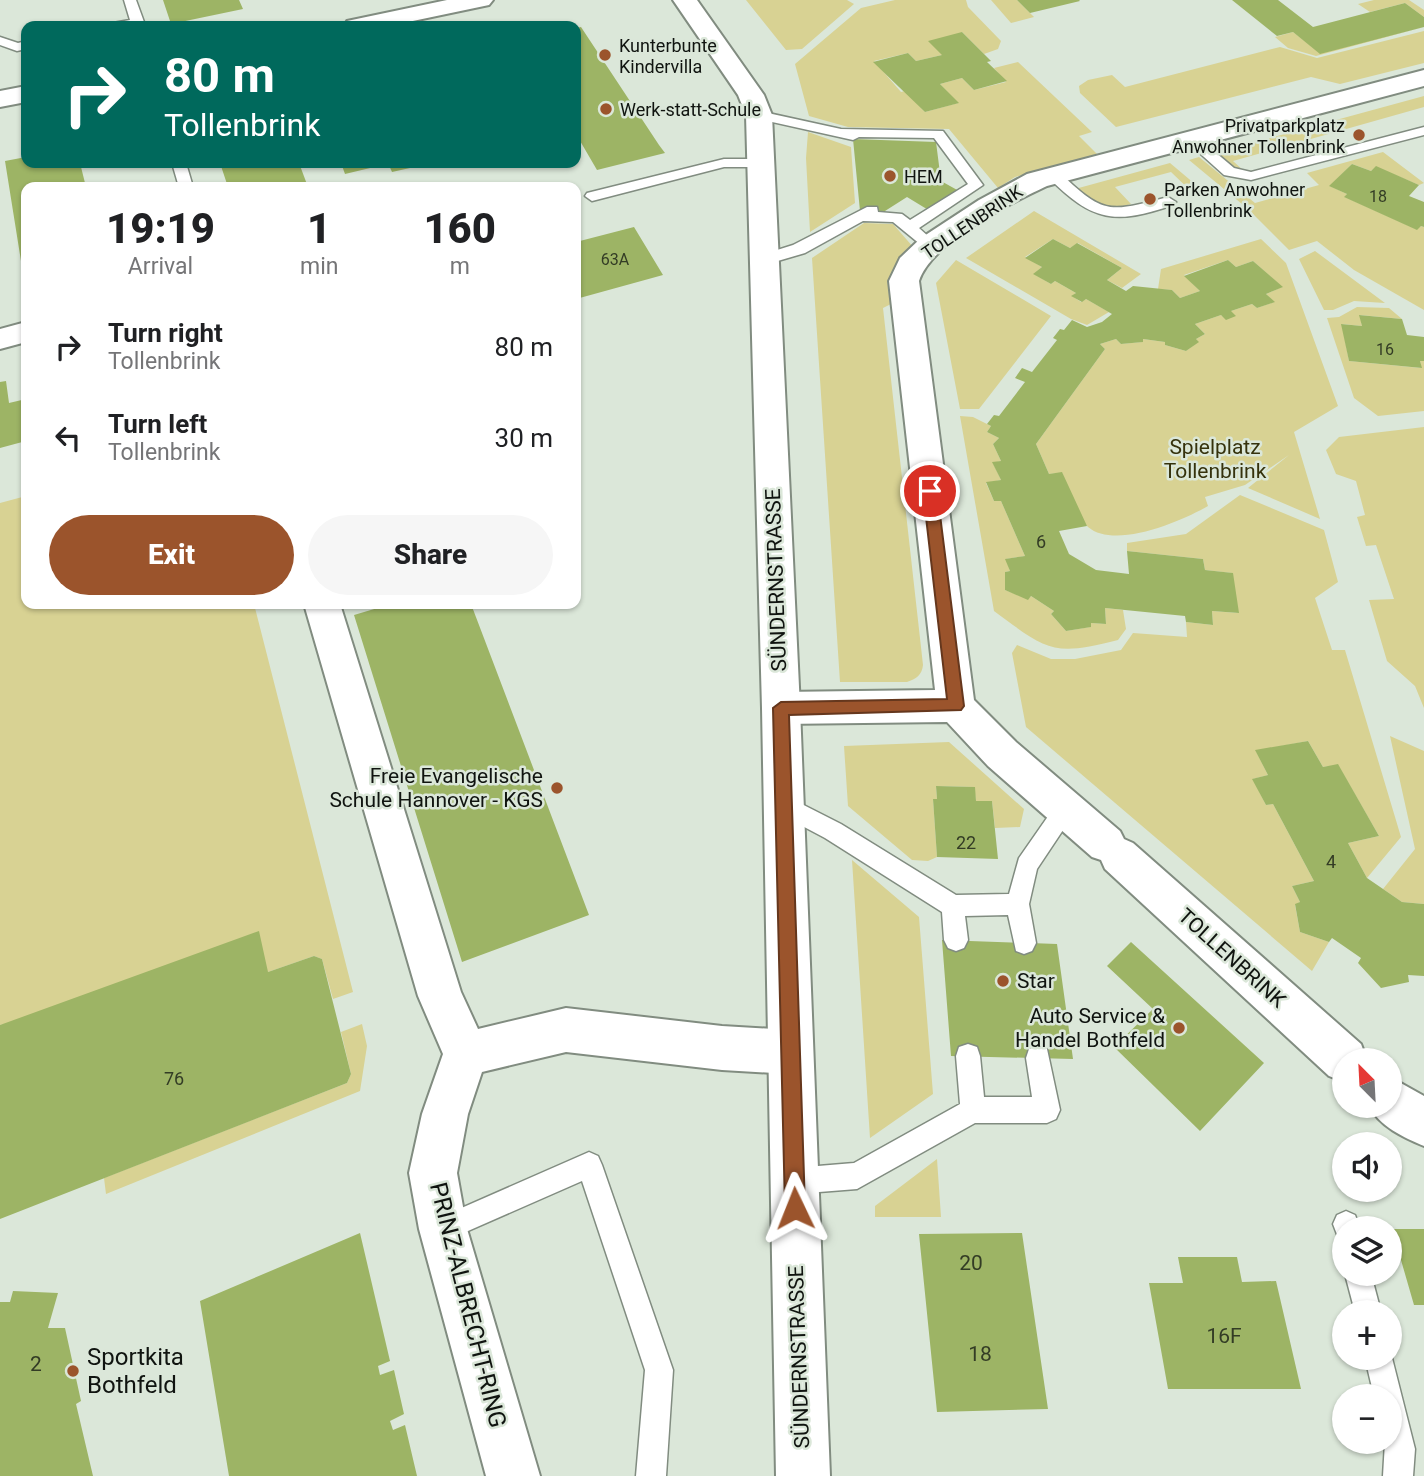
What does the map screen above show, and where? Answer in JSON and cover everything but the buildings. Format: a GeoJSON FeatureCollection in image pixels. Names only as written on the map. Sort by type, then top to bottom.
{"type":"FeatureCollection","features":[{"type":"Feature","properties":{"kind":"street"},"geometry":{"type":"LineString","coordinates":[[380,21],[481,0]]}},
{"type":"Feature","properties":{"kind":"street","name":"SÜNDERNSTRASSE"},"geometry":{"type":"LineString","coordinates":[[685,0],[751,95],[759,116],[781,708],[803,1476]]}},
{"type":"Feature","properties":{"kind":"street","name":"TOLLENBRINK"},"geometry":{"type":"LineString","coordinates":[[1332,1048],[1002,754],[956,706],[904,281],[920,237],[1008,193],[1054,175],[1424,78]]}},
{"type":"Feature","properties":{"kind":"street"},"geometry":{"type":"LineString","coordinates":[[0,99],[21,95]]}},
{"type":"Feature","properties":{"kind":"street"},"geometry":{"type":"LineString","coordinates":[[0,339],[21,333]]}},
{"type":"Feature","properties":{"kind":"street"},"geometry":{"type":"LineString","coordinates":[[324,609],[440,996],[466,1054],[566,1030],[722,1048],[790,1052]]}},
{"type":"Feature","properties":{"kind":"street"},"geometry":{"type":"LineString","coordinates":[[781,708],[956,706]]}},
{"type":"Feature","properties":{"kind":"street","name":"PRINZ-ALBRECHT-RING"},"geometry":{"type":"LineString","coordinates":[[466,1054],[445,1114],[433,1173],[443,1229],[513,1476]]}},
{"type":"Feature","properties":{"kind":"street"},"geometry":{"type":"LineString","coordinates":[[1402,1108],[1424,1123]]}},
{"type":"Feature","properties":{"kind":"lane"},"geometry":{"type":"LineString","coordinates":[[130,0],[136,21]]}},
{"type":"Feature","properties":{"kind":"lane"},"geometry":{"type":"LineString","coordinates":[[0,41],[21,46]]}},
{"type":"Feature","properties":{"kind":"lane"},"geometry":{"type":"LineString","coordinates":[[759,116],[865,139]]}},
{"type":"Feature","properties":{"kind":"lane"},"geometry":{"type":"LineString","coordinates":[[1191,139],[1230,172],[1251,176],[1424,131]]}},
{"type":"Feature","properties":{"kind":"lane"},"geometry":{"type":"LineString","coordinates":[[764,260],[799,249],[866,213],[897,217],[920,237],[976,185],[938,134],[842,134]]}},
{"type":"Feature","properties":{"kind":"lane"},"geometry":{"type":"LineString","coordinates":[[592,196],[724,163],[761,163]]}},
{"type":"Feature","properties":{"kind":"lane"},"geometry":{"type":"LineString","coordinates":[[1054,175],[1078,199],[1108,214],[1138,213],[1168,202]]}},
{"type":"Feature","properties":{"kind":"lane"},"geometry":{"type":"LineString","coordinates":[[782,804],[833,831],[953,906],[1018,904]]}},
{"type":"Feature","properties":{"kind":"lane"},"geometry":{"type":"LineString","coordinates":[[1024,943],[1018,904],[1027,865],[1066,809]]}},
{"type":"Feature","properties":{"kind":"lane"},"geometry":{"type":"LineString","coordinates":[[953,906],[956,940]]}},
{"type":"Feature","properties":{"kind":"lane"},"geometry":{"type":"LineString","coordinates":[[968,1056],[973,1110]]}},
{"type":"Feature","properties":{"kind":"lane"},"geometry":{"type":"LineString","coordinates":[[794,1181],[857,1176],[973,1110],[1046,1110],[1038,1058]]}},
{"type":"Feature","properties":{"kind":"lane"},"geometry":{"type":"LineString","coordinates":[[443,1229],[589,1165],[659,1370],[652,1476]]}},
{"type":"Feature","properties":{"kind":"lane"},"geometry":{"type":"LineString","coordinates":[[1398,1476],[1400,1454]]}},
{"type":"Feature","properties":{"kind":"green space"},"geometry":{"type":"Polygon","coordinates":[[[746,0],[847,0],[854,4],[802,49],[786,50],[746,0]]]}},
{"type":"Feature","properties":{"kind":"green space"},"geometry":{"type":"Polygon","coordinates":[[[895,0],[966,0],[968,7],[1001,41],[998,49],[984,54],[962,32],[942,55],[916,61],[908,53],[874,61],[901,92],[905,91],[925,112],[958,103],[940,84],[962,78],[974,90],[1006,82],[994,68],[1018,62],[1092,132],[1079,136],[1097,154],[1015,177],[998,188],[949,129],[848,127],[809,116],[795,64],[861,8],[895,0]]]}},
{"type":"Feature","properties":{"kind":"green space"},"geometry":{"type":"Polygon","coordinates":[[[991,0],[1017,0],[1034,17],[1011,23],[991,0]]]}},
{"type":"Feature","properties":{"kind":"green space"},"geometry":{"type":"Polygon","coordinates":[[[1374,0],[1409,0],[1424,10],[1424,17],[1405,3],[1370,12],[1358,4],[1374,0]]]}},
{"type":"Feature","properties":{"kind":"green space"},"geometry":{"type":"Polygon","coordinates":[[[1424,27],[1316,56],[1288,48],[1275,37],[1293,32],[1320,53],[1424,27]]]}},
{"type":"Feature","properties":{"kind":"green space"},"geometry":{"type":"Polygon","coordinates":[[[1424,31],[1424,63],[1340,84],[1311,77],[1116,127],[1080,93],[1079,86],[1088,80],[1112,75],[1125,87],[1280,47],[1317,58],[1424,31]]]}},
{"type":"Feature","properties":{"kind":"green space"},"geometry":{"type":"Polygon","coordinates":[[[1424,96],[1424,107],[1233,161],[1245,172],[1234,169],[1215,153],[1424,96]]]}},
{"type":"Feature","properties":{"kind":"green space"},"geometry":{"type":"Polygon","coordinates":[[[808,132],[851,147],[855,203],[810,232],[806,158],[808,132]]]}},
{"type":"Feature","properties":{"kind":"green space"},"geometry":{"type":"Polygon","coordinates":[[[1383,152],[1424,183],[1419,185],[1376,167],[1371,171],[1352,164],[1330,186],[1347,194],[1345,197],[1416,229],[1424,227],[1424,310],[1354,270],[1317,241],[1289,250],[1248,209],[1189,160],[1199,157],[1255,203],[1319,185],[1307,173],[1383,152]]]}},
{"type":"Feature","properties":{"kind":"green space"},"geometry":{"type":"Polygon","coordinates":[[[1170,163],[1208,195],[1198,198],[1171,172],[1115,187],[1131,204],[1112,209],[1099,203],[1091,206],[1075,189],[1170,163]]]}},
{"type":"Feature","properties":{"kind":"green space"},"geometry":{"type":"Polygon","coordinates":[[[1034,211],[1141,274],[1122,288],[1107,280],[1122,268],[1078,243],[1070,248],[1053,239],[1025,257],[1042,267],[1034,274],[1051,284],[1055,281],[1076,293],[1072,296],[1081,302],[1086,299],[1109,312],[1087,325],[1071,319],[966,258],[1034,211]]]}},
{"type":"Feature","properties":{"kind":"green space"},"geometry":{"type":"Polygon","coordinates":[[[864,223],[893,224],[914,248],[894,270],[893,303],[883,308],[923,665],[918,676],[907,682],[840,682],[812,258],[864,223]]]}},
{"type":"Feature","properties":{"kind":"green space","name":"Spielplatz Tollenbrink"},"geometry":{"type":"Polygon","coordinates":[[[1261,239],[1286,263],[1338,406],[1294,432],[1320,519],[1248,488],[1289,455],[1245,485],[1205,497],[1208,506],[1166,525],[1148,531],[1114,536],[1088,527],[1077,509],[1062,473],[1049,474],[1036,444],[1105,349],[1100,344],[1116,339],[1121,344],[1142,342],[1143,339],[1165,342],[1165,345],[1186,351],[1198,342],[1196,339],[1205,334],[1195,324],[1221,315],[1226,319],[1231,311],[1252,304],[1257,308],[1274,302],[1266,294],[1282,287],[1253,261],[1236,267],[1228,260],[1184,275],[1200,291],[1180,298],[1172,290],[1158,289],[1161,269],[1261,239]]]}},
{"type":"Feature","properties":{"kind":"green space"},"geometry":{"type":"Polygon","coordinates":[[[1315,251],[1385,303],[1354,301],[1333,310],[1324,310],[1299,259],[1315,251]]]}},
{"type":"Feature","properties":{"kind":"green space"},"geometry":{"type":"Polygon","coordinates":[[[956,260],[1051,316],[979,409],[960,409],[936,283],[956,260]]]}},
{"type":"Feature","properties":{"kind":"green space"},"geometry":{"type":"Polygon","coordinates":[[[1357,307],[1389,308],[1402,319],[1360,315],[1362,326],[1342,324],[1349,361],[1421,368],[1420,361],[1424,361],[1424,411],[1378,416],[1354,398],[1327,318],[1339,317],[1357,307]]]}},
{"type":"Feature","properties":{"kind":"green space"},"geometry":{"type":"Polygon","coordinates":[[[960,416],[973,417],[991,426],[987,432],[999,438],[993,444],[1001,461],[993,463],[1001,480],[986,483],[994,501],[1001,501],[1025,556],[1006,559],[1010,571],[1005,572],[1005,590],[1028,599],[1031,596],[1054,611],[1051,614],[1066,631],[1090,627],[1091,623],[1106,624],[1105,608],[1123,610],[1126,629],[1118,640],[1078,648],[1051,646],[1039,642],[994,611],[960,416]]]}},
{"type":"Feature","properties":{"kind":"green space"},"geometry":{"type":"Polygon","coordinates":[[[1424,427],[1424,708],[1415,686],[1387,661],[1369,600],[1394,599],[1376,545],[1366,546],[1357,517],[1365,515],[1356,481],[1336,474],[1326,450],[1339,437],[1424,427]]]}},
{"type":"Feature","properties":{"kind":"green space"},"geometry":{"type":"Polygon","coordinates":[[[1240,495],[1324,530],[1338,582],[1315,598],[1332,650],[1345,650],[1401,837],[1367,878],[1348,843],[1379,836],[1338,765],[1323,767],[1308,741],[1256,751],[1268,775],[1253,779],[1266,805],[1273,804],[1314,881],[1292,886],[1300,902],[1295,905],[1300,932],[1329,942],[1312,971],[1026,727],[1012,653],[1017,645],[1051,659],[1075,659],[1121,650],[1133,633],[1187,637],[1186,622],[1213,625],[1212,611],[1238,613],[1232,573],[1205,570],[1203,559],[1127,551],[1127,543],[1186,534],[1240,495]]]}},
{"type":"Feature","properties":{"kind":"green space"},"geometry":{"type":"Polygon","coordinates":[[[21,497],[21,609],[255,609],[353,992],[333,999],[322,959],[314,956],[268,972],[0,1025],[0,503],[21,497]]]}},
{"type":"Feature","properties":{"kind":"green space"},"geometry":{"type":"Polygon","coordinates":[[[1390,736],[1424,751],[1424,904],[1402,902],[1383,889],[1415,849],[1390,736]]]}},
{"type":"Feature","properties":{"kind":"green space"},"geometry":{"type":"Polygon","coordinates":[[[949,742],[1024,809],[1020,827],[995,828],[992,801],[976,801],[974,787],[936,786],[937,799],[933,799],[937,857],[928,861],[912,860],[848,806],[844,746],[949,742]]]}},
{"type":"Feature","properties":{"kind":"green space"},"geometry":{"type":"Polygon","coordinates":[[[852,860],[919,917],[933,1094],[870,1138],[852,860]]]}},
{"type":"Feature","properties":{"kind":"green space"},"geometry":{"type":"Polygon","coordinates":[[[362,1024],[367,1046],[360,1091],[106,1194],[104,1178],[347,1083],[351,1074],[341,1032],[362,1024]]]}},
{"type":"Feature","properties":{"kind":"green space"},"geometry":{"type":"Polygon","coordinates":[[[937,1159],[941,1217],[875,1217],[875,1206],[937,1159]]]}},
{"type":"Feature","properties":{"kind":"place","name":"Kunterbunte Kindervilla"},"geometry":{"type":"Point","coordinates":[605,55]}},
{"type":"Feature","properties":{"kind":"place","name":"Werk-statt-Schule"},"geometry":{"type":"Point","coordinates":[606,109]}},
{"type":"Feature","properties":{"kind":"place","name":"Privatparkplatz Anwohner Tollenbrink"},"geometry":{"type":"Point","coordinates":[1359,135]}},
{"type":"Feature","properties":{"kind":"place","name":"HEM"},"geometry":{"type":"Point","coordinates":[890,176]}},
{"type":"Feature","properties":{"kind":"place","name":"Parken Anwohner Tollenbrink"},"geometry":{"type":"Point","coordinates":[1150,199]}},
{"type":"Feature","properties":{"kind":"place","name":"Freie Evangelische Schule Hannover - KGS"},"geometry":{"type":"Point","coordinates":[557,788]}},
{"type":"Feature","properties":{"kind":"place","name":"Star"},"geometry":{"type":"Point","coordinates":[1003,981]}},
{"type":"Feature","properties":{"kind":"place","name":"Auto Service & Handel Bothfeld"},"geometry":{"type":"Point","coordinates":[1179,1028]}},
{"type":"Feature","properties":{"kind":"place","name":"Sportkita Bothfeld"},"geometry":{"type":"Point","coordinates":[73,1371]}},
{"type":"Feature","properties":{"kind":"route"},"geometry":{"type":"LineString","coordinates":[[795,1208],[781,708],[956,706],[930,491]]}}]}
